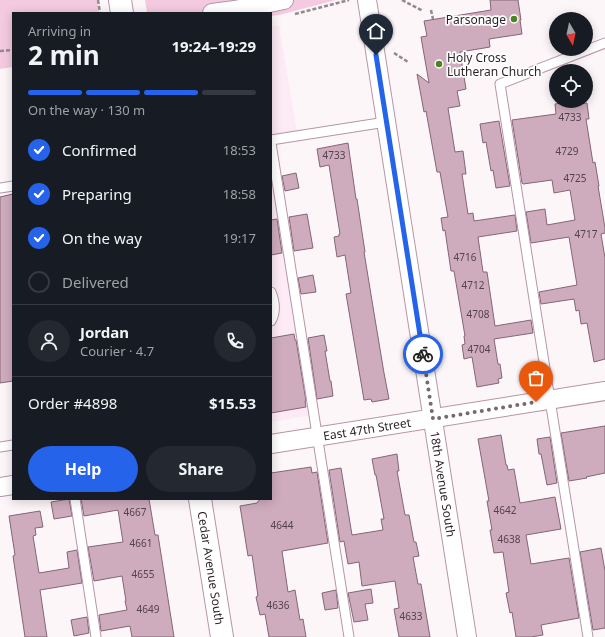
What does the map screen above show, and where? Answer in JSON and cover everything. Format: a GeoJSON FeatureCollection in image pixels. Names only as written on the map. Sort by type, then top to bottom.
{"type":"FeatureCollection","features":[{"type":"Feature","properties":{"kind":"main road"},"geometry":{"type":"LineString","coordinates":[[120,0],[122,12]]}},
{"type":"Feature","properties":{"kind":"main road","name":"Cedar Avenue South"},"geometry":{"type":"LineString","coordinates":[[200,500],[222,637]]}},
{"type":"Feature","properties":{"kind":"street","name":"18th Avenue South"},"geometry":{"type":"LineString","coordinates":[[367,0],[467,637]]}},
{"type":"Feature","properties":{"kind":"street"},"geometry":{"type":"LineString","coordinates":[[220,12],[289,7]]}},
{"type":"Feature","properties":{"kind":"street","name":"East 47th Street"},"geometry":{"type":"LineString","coordinates":[[272,444],[605,391]]}},
{"type":"Feature","properties":{"kind":"street"},"geometry":{"type":"LineString","coordinates":[[0,488],[12,485]]}},
{"type":"Feature","properties":{"kind":"lane"},"geometry":{"type":"LineString","coordinates":[[588,637],[500,84],[605,43]]}},
{"type":"Feature","properties":{"kind":"lane"},"geometry":{"type":"LineString","coordinates":[[272,142],[386,122]]}},
{"type":"Feature","properties":{"kind":"lane"},"geometry":{"type":"LineString","coordinates":[[272,148],[349,637]]}},
{"type":"Feature","properties":{"kind":"lane"},"geometry":{"type":"LineString","coordinates":[[0,188],[12,186]]}},
{"type":"Feature","properties":{"kind":"lane"},"geometry":{"type":"LineString","coordinates":[[272,295],[275,310],[272,318]]}},
{"type":"Feature","properties":{"kind":"lane"},"geometry":{"type":"LineString","coordinates":[[0,447],[12,445]]}},
{"type":"Feature","properties":{"kind":"lane"},"geometry":{"type":"LineString","coordinates":[[74,500],[96,637]]}},
{"type":"Feature","properties":{"kind":"path"},"geometry":{"type":"LineString","coordinates":[[98,0],[100,12]]}},
{"type":"Feature","properties":{"kind":"path"},"geometry":{"type":"LineString","coordinates":[[289,7],[349,0]]}},
{"type":"Feature","properties":{"kind":"path"},"geometry":{"type":"LineString","coordinates":[[402,0],[423,11]]}},
{"type":"Feature","properties":{"kind":"path"},"geometry":{"type":"LineString","coordinates":[[431,10],[433,19]]}},
{"type":"Feature","properties":{"kind":"path"},"geometry":{"type":"LineString","coordinates":[[0,51],[12,50]]}},
{"type":"Feature","properties":{"kind":"path"},"geometry":{"type":"LineString","coordinates":[[394,53],[408,62]]}},
{"type":"Feature","properties":{"kind":"path"},"geometry":{"type":"LineString","coordinates":[[395,61],[399,56]]}},
{"type":"Feature","properties":{"kind":"shaded area"},"geometry":{"type":"Polygon","coordinates":[[[0,0],[97,0],[99,12],[12,12],[12,67],[0,69],[0,0]]]}},
{"type":"Feature","properties":{"kind":"shaded area"},"geometry":{"type":"Polygon","coordinates":[[[145,0],[336,0],[272,16],[272,12],[147,12],[145,0]]]}},
{"type":"Feature","properties":{"kind":"shaded area"},"geometry":{"type":"Polygon","coordinates":[[[279,25],[297,133],[272,137],[272,27],[279,25]]]}},
{"type":"Feature","properties":{"kind":"shaded area"},"geometry":{"type":"Polygon","coordinates":[[[272,172],[308,416],[272,422],[272,172]]]}},
{"type":"Feature","properties":{"kind":"building"},"geometry":{"type":"Polygon","coordinates":[[[490,0],[518,0],[522,34],[489,39],[490,47],[460,52],[466,89],[457,91],[460,106],[448,108],[455,152],[463,151],[466,174],[462,174],[468,214],[473,213],[474,221],[515,215],[517,231],[478,237],[483,272],[487,272],[495,326],[531,320],[533,333],[494,339],[502,378],[498,379],[499,383],[477,387],[472,357],[464,359],[462,345],[465,344],[465,336],[454,271],[451,271],[445,230],[443,231],[441,218],[448,217],[440,172],[437,172],[426,111],[424,112],[417,74],[429,83],[421,37],[427,36],[424,21],[491,10],[490,0]]]}},
{"type":"Feature","properties":{"kind":"building"},"geometry":{"type":"Polygon","coordinates":[[[555,108],[588,108],[589,119],[586,119],[593,163],[595,162],[605,228],[605,233],[601,234],[605,258],[605,359],[594,362],[587,323],[581,324],[579,310],[576,311],[574,299],[541,304],[539,292],[577,285],[569,237],[531,243],[526,212],[545,209],[547,225],[575,220],[570,190],[554,193],[552,180],[522,183],[512,120],[556,114],[555,108]]]}},
{"type":"Feature","properties":{"kind":"building"},"geometry":{"type":"Polygon","coordinates":[[[499,121],[510,186],[496,188],[493,170],[491,171],[486,142],[483,143],[480,124],[499,121]]]}},
{"type":"Feature","properties":{"kind":"building"},"geometry":{"type":"Polygon","coordinates":[[[348,143],[364,252],[389,399],[372,402],[371,399],[364,400],[346,294],[351,293],[345,255],[337,257],[334,237],[339,236],[340,234],[329,165],[320,167],[317,149],[348,143]]]}},
{"type":"Feature","properties":{"kind":"building"},"geometry":{"type":"Polygon","coordinates":[[[296,173],[299,188],[285,191],[282,176],[296,173]]]}},
{"type":"Feature","properties":{"kind":"building"},"geometry":{"type":"Polygon","coordinates":[[[12,194],[12,381],[0,383],[0,197],[12,194]]]}},
{"type":"Feature","properties":{"kind":"building"},"geometry":{"type":"Polygon","coordinates":[[[307,214],[313,248],[294,251],[289,217],[307,214]]]}},
{"type":"Feature","properties":{"kind":"building"},"geometry":{"type":"Polygon","coordinates":[[[277,219],[282,253],[272,255],[272,220],[277,219]]]}},
{"type":"Feature","properties":{"kind":"building"},"geometry":{"type":"Polygon","coordinates":[[[313,275],[316,292],[301,294],[298,278],[313,275]]]}},
{"type":"Feature","properties":{"kind":"building"},"geometry":{"type":"Polygon","coordinates":[[[294,334],[306,407],[272,413],[272,338],[294,334]]]}},
{"type":"Feature","properties":{"kind":"building"},"geometry":{"type":"Polygon","coordinates":[[[324,335],[327,351],[325,351],[333,396],[317,399],[308,338],[324,335]]]}},
{"type":"Feature","properties":{"kind":"building"},"geometry":{"type":"Polygon","coordinates":[[[605,426],[605,473],[569,481],[561,433],[605,426]]]}},
{"type":"Feature","properties":{"kind":"building"},"geometry":{"type":"Polygon","coordinates":[[[501,435],[506,465],[508,470],[514,469],[520,503],[555,497],[561,529],[526,535],[531,564],[569,558],[579,618],[541,625],[543,635],[516,637],[512,612],[510,613],[506,593],[509,592],[503,552],[494,553],[487,501],[489,501],[478,439],[501,435]]]}},
{"type":"Feature","properties":{"kind":"building"},"geometry":{"type":"Polygon","coordinates":[[[550,437],[557,483],[547,485],[541,454],[539,454],[537,439],[550,437]]]}},
{"type":"Feature","properties":{"kind":"building"},"geometry":{"type":"Polygon","coordinates":[[[397,454],[399,471],[397,471],[405,515],[409,515],[414,542],[416,542],[419,556],[413,557],[418,584],[421,584],[430,637],[399,637],[394,609],[399,608],[395,581],[362,586],[359,562],[348,564],[344,541],[340,542],[329,470],[341,468],[352,535],[383,530],[381,519],[384,519],[372,459],[397,454]]]}},
{"type":"Feature","properties":{"kind":"building"},"geometry":{"type":"Polygon","coordinates":[[[311,467],[312,473],[317,472],[328,543],[282,551],[288,592],[295,590],[300,620],[303,619],[306,637],[269,637],[265,614],[260,615],[256,597],[258,596],[252,555],[248,556],[240,506],[257,503],[259,500],[272,500],[272,473],[311,467]]]}},
{"type":"Feature","properties":{"kind":"building"},"geometry":{"type":"Polygon","coordinates":[[[69,500],[72,516],[54,519],[51,502],[69,500]]]}},
{"type":"Feature","properties":{"kind":"building"},"geometry":{"type":"Polygon","coordinates":[[[81,500],[149,500],[155,535],[158,535],[174,637],[132,637],[130,626],[101,631],[99,615],[127,610],[126,601],[122,576],[94,581],[88,547],[123,542],[118,510],[84,516],[81,500]]]}},
{"type":"Feature","properties":{"kind":"building"},"geometry":{"type":"Polygon","coordinates":[[[40,511],[43,527],[35,528],[36,535],[33,536],[39,573],[69,568],[67,552],[77,550],[82,583],[40,590],[47,637],[25,637],[13,556],[15,555],[9,516],[40,511]]]}},
{"type":"Feature","properties":{"kind":"building"},"geometry":{"type":"Polygon","coordinates":[[[601,548],[605,571],[605,628],[593,630],[580,552],[601,548]]]}},
{"type":"Feature","properties":{"kind":"building"},"geometry":{"type":"Polygon","coordinates":[[[371,589],[373,603],[365,604],[368,620],[354,622],[348,593],[371,589]]]}},
{"type":"Feature","properties":{"kind":"building"},"geometry":{"type":"Polygon","coordinates":[[[336,590],[338,608],[325,610],[322,593],[336,590]]]}},
{"type":"Feature","properties":{"kind":"building"},"geometry":{"type":"Polygon","coordinates":[[[87,617],[89,633],[74,636],[71,620],[87,617]]]}},
{"type":"Feature","properties":{"kind":"way so far"},"geometry":{"type":"LineString","coordinates":[[423,354],[433,419],[536,402]]}},
{"type":"Feature","properties":{"kind":"place","name":"Parsonage"},"geometry":{"type":"Point","coordinates":[514,19]}},
{"type":"Feature","properties":{"kind":"place","name":"Holy Cross Lutheran Church"},"geometry":{"type":"Point","coordinates":[439,64]}},
{"type":"Feature","properties":{"kind":"route"},"geometry":{"type":"LineString","coordinates":[[376,55],[423,354]]}}]}
